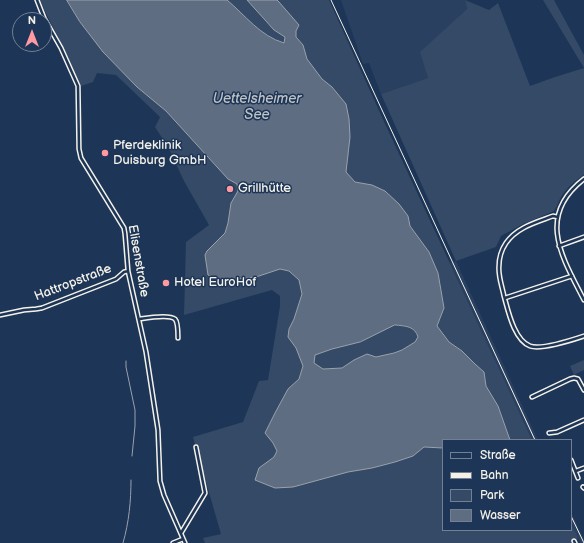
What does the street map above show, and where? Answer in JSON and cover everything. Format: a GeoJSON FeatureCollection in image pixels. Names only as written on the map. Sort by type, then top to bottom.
{"type":"FeatureCollection","features":[{"type":"Feature","properties":{"kind":"street","name":"Elisenstraße"},"geometry":{"type":"LineString","coordinates":[[37,0],[44,18],[61,48],[78,86],[79,149],[81,158],[124,228],[128,271],[146,352],[158,430],[160,481],[164,495],[185,543]]}},
{"type":"Feature","properties":{"kind":"street"},"geometry":{"type":"LineString","coordinates":[[584,180],[573,189],[564,200],[558,217],[557,237],[562,255],[584,300]]}},
{"type":"Feature","properties":{"kind":"street"},"geometry":{"type":"LineString","coordinates":[[558,217],[554,216],[522,228],[513,234],[505,244],[500,256],[499,265],[501,284],[514,328],[523,341],[531,346],[542,346],[584,336]]}},
{"type":"Feature","properties":{"kind":"street"},"geometry":{"type":"LineString","coordinates":[[559,246],[584,237]]}},
{"type":"Feature","properties":{"kind":"street","name":"Hattropstraße"},"geometry":{"type":"LineString","coordinates":[[0,315],[42,308],[116,279],[124,272],[128,271]]}},
{"type":"Feature","properties":{"kind":"street"},"geometry":{"type":"LineString","coordinates":[[505,298],[572,276]]}},
{"type":"Feature","properties":{"kind":"street"},"geometry":{"type":"LineString","coordinates":[[139,319],[166,316],[172,317],[176,322],[178,338]]}},
{"type":"Feature","properties":{"kind":"street"},"geometry":{"type":"LineString","coordinates":[[532,397],[574,378],[578,379],[584,390]]}},
{"type":"Feature","properties":{"kind":"street"},"geometry":{"type":"LineString","coordinates":[[549,433],[557,432],[584,420]]}},
{"type":"Feature","properties":{"kind":"street"},"geometry":{"type":"LineString","coordinates":[[180,533],[205,493],[196,448]]}},
{"type":"Feature","properties":{"kind":"street"},"geometry":{"type":"LineString","coordinates":[[572,462],[578,478]]}},
{"type":"Feature","properties":{"kind":"street"},"geometry":{"type":"LineString","coordinates":[[576,472],[584,468]]}},
{"type":"Feature","properties":{"kind":"street"},"geometry":{"type":"LineString","coordinates":[[172,543],[183,539]]}},
{"type":"Feature","properties":{"kind":"shaded area"},"geometry":{"type":"Polygon","coordinates":[[[341,0],[465,0],[467,9],[421,52],[428,78],[381,94],[369,63],[363,64],[341,0]]]}},
{"type":"Feature","properties":{"kind":"shaded area"},"geometry":{"type":"Polygon","coordinates":[[[456,261],[538,439],[532,439],[450,263],[456,261]]]}},
{"type":"Feature","properties":{"kind":"shaded area"},"geometry":{"type":"Polygon","coordinates":[[[572,514],[584,540],[584,543],[580,543],[572,525],[572,514]]]}},
{"type":"Feature","properties":{"kind":"green space"},"geometry":{"type":"Polygon","coordinates":[[[40,0],[67,0],[80,22],[103,52],[137,87],[166,111],[228,179],[237,184],[238,191],[230,209],[225,233],[207,251],[220,281],[256,277],[280,269],[289,271],[299,280],[302,294],[294,319],[289,329],[288,337],[296,348],[303,366],[299,379],[288,389],[265,433],[277,451],[269,462],[348,472],[395,462],[413,456],[424,447],[442,448],[442,531],[572,531],[572,525],[578,538],[574,543],[205,543],[203,538],[221,534],[193,437],[243,422],[259,381],[268,380],[280,306],[280,296],[272,290],[184,315],[186,242],[209,225],[184,181],[168,147],[155,127],[160,117],[116,75],[97,73],[93,82],[81,86],[52,24],[52,12],[46,12],[40,0]]]}},
{"type":"Feature","properties":{"kind":"green space"},"geometry":{"type":"Polygon","coordinates":[[[227,0],[273,0],[281,4],[277,0],[329,0],[532,439],[510,439],[498,406],[486,386],[484,372],[462,351],[449,342],[437,326],[444,308],[438,273],[429,252],[410,226],[408,216],[372,185],[355,182],[346,172],[346,104],[332,87],[322,79],[307,59],[303,45],[296,37],[296,31],[260,15],[274,30],[285,37],[284,43],[275,40],[253,24],[227,0]]]}},
{"type":"Feature","properties":{"kind":"green space"},"geometry":{"type":"Polygon","coordinates":[[[465,0],[489,10],[498,3],[530,86],[584,68],[584,175],[565,191],[554,211],[523,224],[501,236],[496,247],[456,261],[381,94],[428,78],[420,52],[467,9],[465,0]]]}},
{"type":"Feature","properties":{"kind":"green space"},"geometry":{"type":"Polygon","coordinates":[[[543,0],[554,0],[584,55],[584,68],[543,0]]]}},
{"type":"Feature","properties":{"kind":"green space"},"geometry":{"type":"Polygon","coordinates":[[[395,325],[406,327],[415,331],[418,337],[415,342],[394,353],[376,357],[367,354],[342,368],[322,369],[314,363],[315,355],[360,342],[395,325]]]}},
{"type":"Feature","properties":{"kind":"green space"},"geometry":{"type":"Polygon","coordinates":[[[584,360],[584,370],[574,375],[570,366],[584,360]]]}},
{"type":"Feature","properties":{"kind":"water","name":"Uettelsheimer See"},"geometry":{"type":"Polygon","coordinates":[[[67,0],[227,0],[260,30],[275,40],[284,43],[285,37],[274,30],[247,0],[277,0],[299,25],[296,31],[296,37],[303,45],[307,59],[322,79],[332,87],[346,104],[350,137],[346,172],[355,182],[372,185],[385,191],[399,204],[408,216],[410,226],[429,252],[438,273],[444,308],[437,326],[449,342],[462,351],[484,372],[486,386],[498,406],[510,439],[442,439],[442,448],[424,447],[413,456],[395,462],[348,472],[293,487],[275,488],[255,480],[259,468],[274,457],[277,451],[265,433],[288,389],[299,379],[303,366],[296,348],[288,337],[289,329],[294,319],[302,294],[299,280],[289,271],[280,269],[256,277],[220,281],[208,275],[205,255],[207,251],[225,233],[231,203],[238,191],[237,184],[228,179],[166,111],[137,87],[103,52],[80,22],[67,0]],[[395,325],[360,342],[315,355],[314,363],[323,369],[342,368],[367,354],[376,357],[402,350],[415,342],[418,337],[415,331],[406,326],[395,325]]]}},
{"type":"Feature","properties":{"kind":"waterway"},"geometry":{"type":"LineString","coordinates":[[126,361],[135,410],[132,456]]}},
{"type":"Feature","properties":{"kind":"waterway"},"geometry":{"type":"LineString","coordinates":[[123,543],[129,512],[131,480]]}},
{"type":"Feature","properties":{"kind":"railway"},"geometry":{"type":"LineString","coordinates":[[331,0],[535,439]]}},
{"type":"Feature","properties":{"kind":"railway"},"geometry":{"type":"LineString","coordinates":[[572,518],[584,543]]}},
{"type":"Feature","properties":{"kind":"place","name":"Pferdeklinik Duisburg GmbH"},"geometry":{"type":"Point","coordinates":[105,153]}},
{"type":"Feature","properties":{"kind":"place","name":"Grillhütte"},"geometry":{"type":"Point","coordinates":[230,189]}},
{"type":"Feature","properties":{"kind":"place","name":"Hotel EuroHof"},"geometry":{"type":"Point","coordinates":[166,283]}}]}
